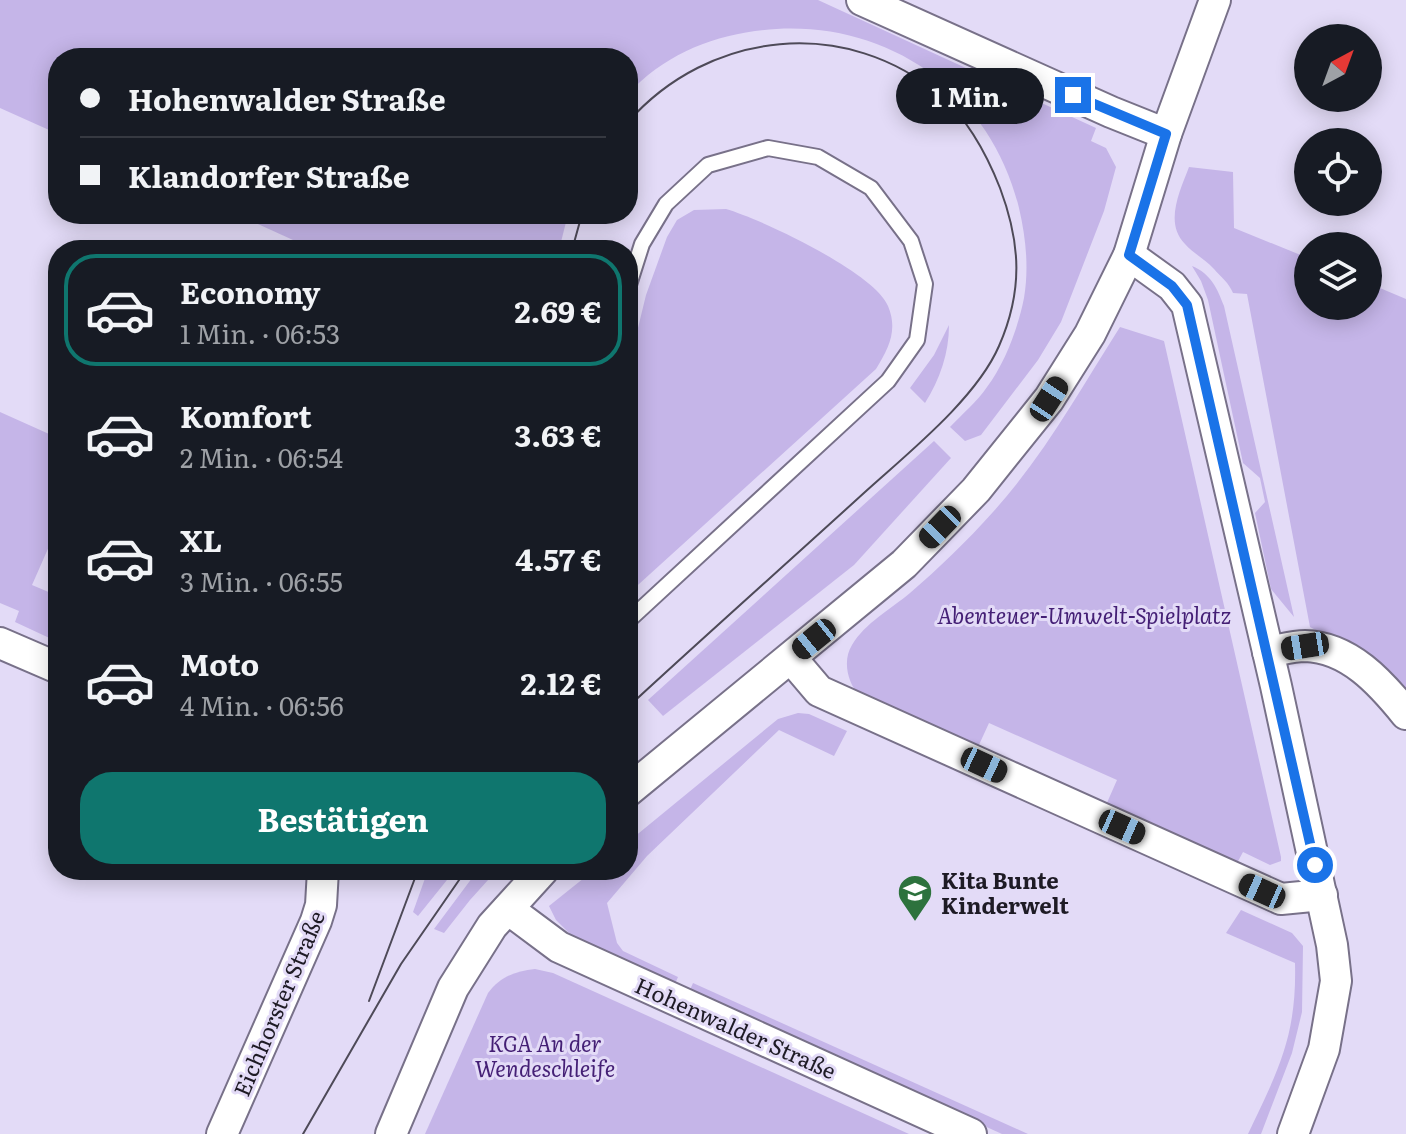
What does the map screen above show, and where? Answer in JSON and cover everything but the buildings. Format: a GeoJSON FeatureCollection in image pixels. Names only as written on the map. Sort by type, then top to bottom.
{"type":"FeatureCollection","features":[{"type":"Feature","properties":{"kind":"street"},"geometry":{"type":"LineString","coordinates":[[862,0],[1111,112],[1169,126]]}},
{"type":"Feature","properties":{"kind":"street"},"geometry":{"type":"LineString","coordinates":[[638,783],[904,564],[976,490],[1049,399],[1090,334],[1129,255],[1169,126],[1215,0]]}},
{"type":"Feature","properties":{"kind":"street"},"geometry":{"type":"LineString","coordinates":[[1129,255],[1172,286],[1187,305],[1322,895],[1336,981],[1324,1049],[1293,1134]]}},
{"type":"Feature","properties":{"kind":"street"},"geometry":{"type":"LineString","coordinates":[[0,643],[48,664]]}},
{"type":"Feature","properties":{"kind":"street"},"geometry":{"type":"LineString","coordinates":[[1268,652],[1305,646],[1327,650],[1353,662],[1382,685],[1406,714]]}},
{"type":"Feature","properties":{"kind":"street"},"geometry":{"type":"LineString","coordinates":[[791,658],[819,691],[1281,899],[1322,895]]}},
{"type":"Feature","properties":{"kind":"street","name":"Eichhorster Straße"},"geometry":{"type":"LineString","coordinates":[[222,1134],[316,921],[321,905],[322,880]]}},
{"type":"Feature","properties":{"kind":"street"},"geometry":{"type":"LineString","coordinates":[[391,1134],[453,988],[492,926],[534,880]]}},
{"type":"Feature","properties":{"kind":"street","name":"Hohenwalder Straße"},"geometry":{"type":"LineString","coordinates":[[508,909],[559,947],[971,1134]]}},
{"type":"Feature","properties":{"kind":"lane"},"geometry":{"type":"LineString","coordinates":[[638,257],[666,204],[708,165],[768,148],[818,157],[871,188],[911,241],[925,284],[917,340],[888,381],[638,612]]}},
{"type":"Feature","properties":{"kind":"green space"},"geometry":{"type":"Polygon","coordinates":[[[0,0],[818,0],[1096,128],[1091,141],[1106,148],[1116,167],[1104,211],[1061,322],[1038,360],[981,435],[965,441],[950,427],[994,378],[1010,345],[1021,309],[1026,287],[1026,264],[1019,208],[1004,165],[983,126],[955,94],[922,67],[885,47],[844,34],[801,29],[755,31],[686,51],[638,84],[638,48],[48,48],[48,130],[0,108],[0,0]]]}},
{"type":"Feature","properties":{"kind":"green space"},"geometry":{"type":"Polygon","coordinates":[[[1189,167],[1233,172],[1234,228],[1294,252],[1294,320],[1382,320],[1382,289],[1406,299],[1406,700],[1353,649],[1310,627],[1247,294],[1233,293],[1211,265],[1179,236],[1175,217],[1189,167]]]}},
{"type":"Feature","properties":{"kind":"green space"},"geometry":{"type":"Polygon","coordinates":[[[726,209],[789,235],[840,263],[879,293],[888,306],[892,323],[891,339],[876,369],[638,585],[638,328],[667,237],[677,220],[694,210],[726,209]]]}},
{"type":"Feature","properties":{"kind":"green space"},"geometry":{"type":"Polygon","coordinates":[[[258,224],[566,224],[562,240],[293,240],[258,224]]]}},
{"type":"Feature","properties":{"kind":"green space"},"geometry":{"type":"Polygon","coordinates":[[[1192,266],[1212,282],[1224,306],[1294,617],[1271,589],[1255,513],[1265,502],[1260,478],[1243,463],[1208,300],[1192,266]]]}},
{"type":"Feature","properties":{"kind":"green space"},"geometry":{"type":"Polygon","coordinates":[[[949,325],[943,366],[925,403],[910,388],[934,355],[949,325]]]}},
{"type":"Feature","properties":{"kind":"green space","name":"Abenteuer-Umwelt-Spielplatz"},"geometry":{"type":"Polygon","coordinates":[[[1120,327],[1164,341],[1281,857],[1281,861],[1270,865],[1243,852],[1236,865],[1106,805],[1117,780],[989,723],[978,747],[859,695],[849,678],[847,658],[857,637],[942,564],[1011,491],[1060,422],[1120,327]]]}},
{"type":"Feature","properties":{"kind":"green space"},"geometry":{"type":"Polygon","coordinates":[[[0,412],[48,434],[48,549],[32,585],[48,592],[48,637],[15,622],[19,611],[0,603],[0,412]]]}},
{"type":"Feature","properties":{"kind":"green space"},"geometry":{"type":"Polygon","coordinates":[[[934,441],[951,458],[854,565],[663,716],[648,700],[934,441]]]}},
{"type":"Feature","properties":{"kind":"green space"},"geometry":{"type":"Polygon","coordinates":[[[798,713],[809,714],[847,731],[834,756],[779,730],[638,867],[638,834],[778,719],[798,713]]]}},
{"type":"Feature","properties":{"kind":"green space"},"geometry":{"type":"Polygon","coordinates":[[[424,880],[447,880],[418,916],[413,912],[424,880]]]}},
{"type":"Feature","properties":{"kind":"green space"},"geometry":{"type":"Polygon","coordinates":[[[471,880],[488,880],[444,933],[434,929],[471,880]]]}},
{"type":"Feature","properties":{"kind":"green space"},"geometry":{"type":"Polygon","coordinates":[[[582,880],[627,880],[607,903],[617,943],[623,951],[678,977],[674,986],[575,939],[556,920],[549,906],[582,880]]]}},
{"type":"Feature","properties":{"kind":"green space"},"geometry":{"type":"Polygon","coordinates":[[[1241,910],[1292,933],[1303,946],[1302,1012],[1292,1053],[1261,1134],[1248,1134],[1284,1052],[1293,1012],[1295,963],[1226,933],[1241,910]]]}},
{"type":"Feature","properties":{"kind":"green space","name":"KGA An der Wendeschleife"},"geometry":{"type":"Polygon","coordinates":[[[535,969],[553,973],[909,1134],[425,1134],[488,993],[508,976],[535,969]]]}},
{"type":"Feature","properties":{"kind":"green space"},"geometry":{"type":"Polygon","coordinates":[[[693,983],[1028,1134],[1002,1134],[689,992],[693,983]]]}},
{"type":"Feature","properties":{"kind":"tram line"},"geometry":{"type":"LineString","coordinates":[[638,113],[661,91],[698,68],[738,52],[780,44],[822,45],[864,53],[905,71],[942,97],[969,128],[1000,188],[1012,229],[1016,267],[1012,306],[999,346],[958,405],[638,698]]}},
{"type":"Feature","properties":{"kind":"tram line"},"geometry":{"type":"LineString","coordinates":[[575,240],[579,224]]}},
{"type":"Feature","properties":{"kind":"tram line"},"geometry":{"type":"LineString","coordinates":[[369,1001],[414,880]]}},
{"type":"Feature","properties":{"kind":"tram line"},"geometry":{"type":"LineString","coordinates":[[303,1134],[401,964],[459,880]]}},
{"type":"Feature","properties":{"kind":"place","name":"Kita Bunte Kinderwelt"},"geometry":{"type":"Point","coordinates":[915,923]}},
{"type":"Feature","properties":{"kind":"route"},"geometry":{"type":"LineString","coordinates":[[1073,95],[1166,134],[1129,255],[1172,286],[1187,305],[1315,865]]}}]}
